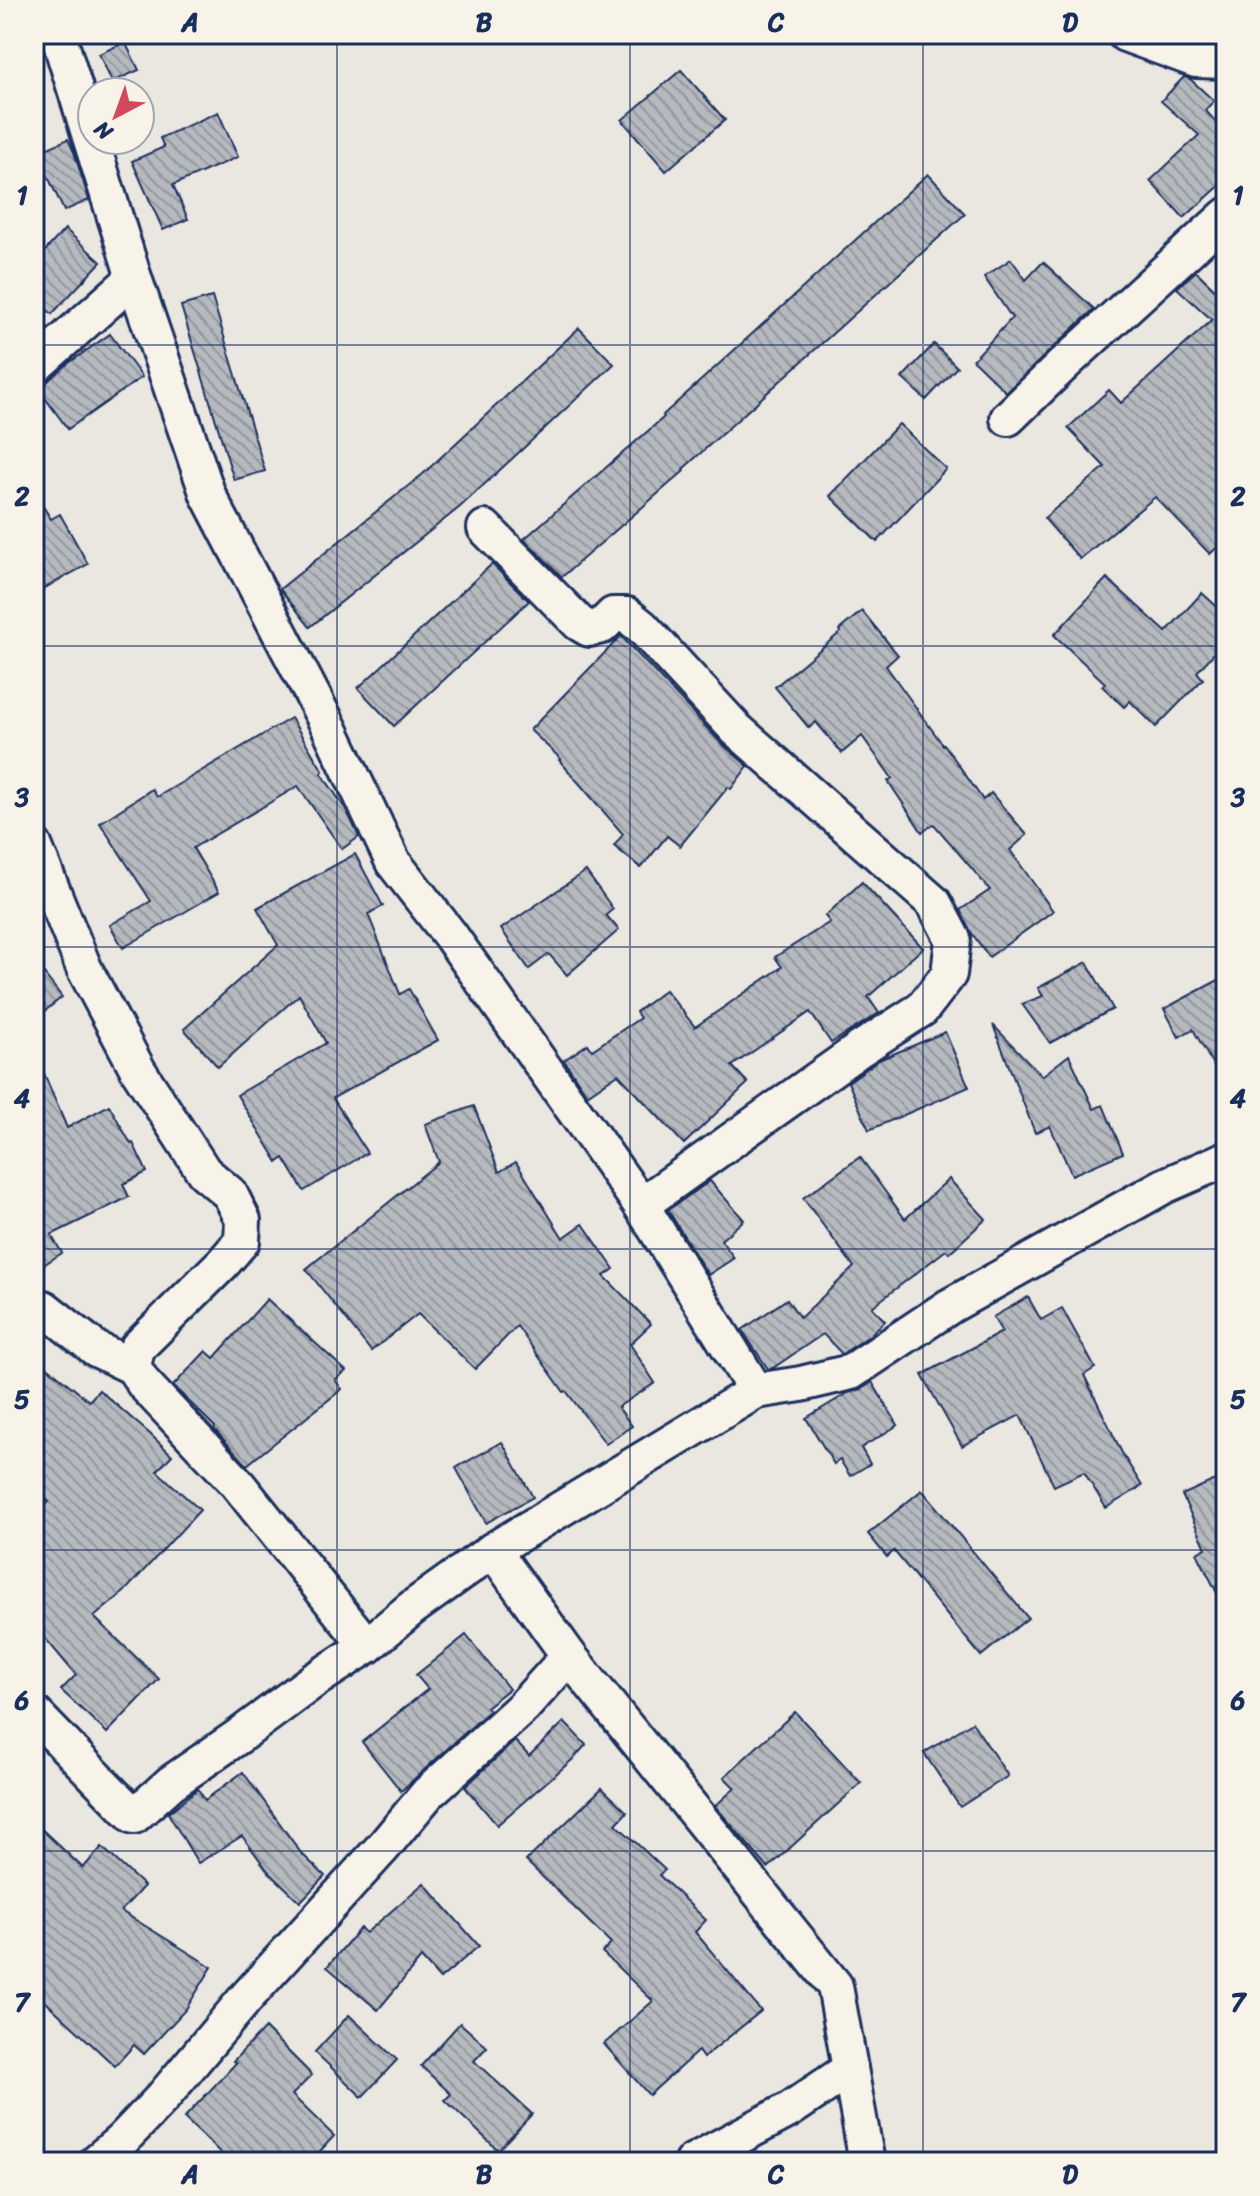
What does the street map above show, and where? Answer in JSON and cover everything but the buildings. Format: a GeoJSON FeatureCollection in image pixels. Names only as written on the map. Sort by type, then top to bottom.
{"type":"FeatureCollection","features":[{"type":"Feature","properties":{"kind":"street"},"geometry":{"type":"LineString","coordinates":[[58,34],[134,278],[208,495],[329,727],[393,862],[450,935],[641,1205],[756,1391]]}},
{"type":"Feature","properties":{"kind":"street"},"geometry":{"type":"LineString","coordinates":[[1125,34],[1196,60],[1226,61]]}},
{"type":"Feature","properties":{"kind":"street"},"geometry":{"type":"LineString","coordinates":[[1008,418],[1226,216]]}},
{"type":"Feature","properties":{"kind":"street"},"geometry":{"type":"LineString","coordinates":[[34,367],[134,278]]}},
{"type":"Feature","properties":{"kind":"street"},"geometry":{"type":"LineString","coordinates":[[485,528],[579,623],[589,629],[602,626],[613,615],[627,615],[642,627],[736,729],[934,903],[953,939],[949,974],[922,1009],[860,1049],[641,1205]]}},
{"type":"Feature","properties":{"kind":"street"},"geometry":{"type":"LineString","coordinates":[[34,845],[84,968],[138,1070],[204,1172],[230,1194],[243,1220],[242,1241],[137,1348],[133,1367]]}},
{"type":"Feature","properties":{"kind":"street"},"geometry":{"type":"LineString","coordinates":[[34,1713],[134,1816],[171,1783],[367,1646],[412,1608],[493,1550],[756,1391],[851,1372],[950,1306],[1164,1186],[1226,1159]]}},
{"type":"Feature","properties":{"kind":"street"},"geometry":{"type":"LineString","coordinates":[[44,1308],[96,1349],[133,1367],[144,1384],[236,1482],[367,1646]]}},
{"type":"Feature","properties":{"kind":"street"},"geometry":{"type":"LineString","coordinates":[[493,1550],[569,1656],[835,1986],[867,2162]]}},
{"type":"Feature","properties":{"kind":"street"},"geometry":{"type":"LineString","coordinates":[[96,2162],[163,2097],[246,1998],[428,1793],[523,1707],[569,1656]]}},
{"type":"Feature","properties":{"kind":"street"},"geometry":{"type":"LineString","coordinates":[[692,2162],[789,2110],[850,2069]]}}]}
